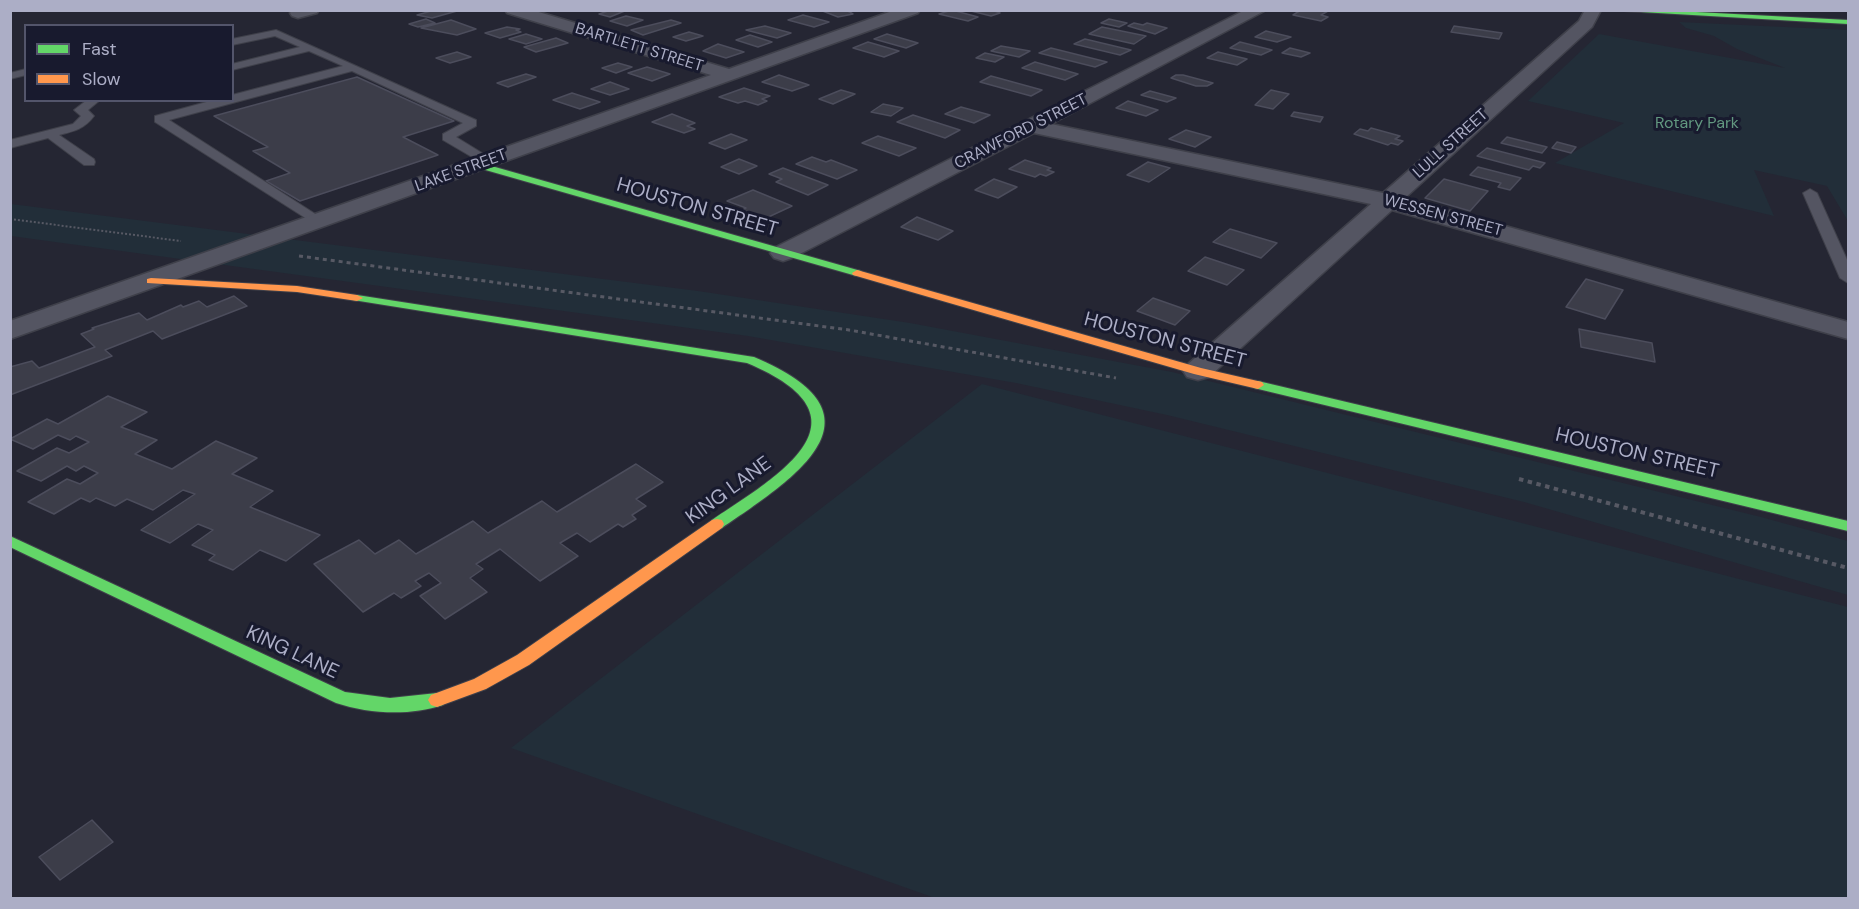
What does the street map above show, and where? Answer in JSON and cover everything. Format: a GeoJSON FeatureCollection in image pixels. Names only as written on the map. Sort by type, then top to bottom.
{"type":"FeatureCollection","features":[{"type":"Feature","properties":{"kind":"street","name":"BARTLETT STREET"},"geometry":{"type":"LineString","coordinates":[[513,10],[730,75]]}},
{"type":"Feature","properties":{"kind":"street","name":"LAKE STREET"},"geometry":{"type":"LineString","coordinates":[[10,331],[912,10]]}},
{"type":"Feature","properties":{"kind":"street","name":"CRAWFORD STREET"},"geometry":{"type":"LineString","coordinates":[[783,253],[1258,10]]}},
{"type":"Feature","properties":{"kind":"street","name":"LULL STREET"},"geometry":{"type":"LineString","coordinates":[[1198,371],[1586,24],[1593,10]]}},
{"type":"Feature","properties":{"kind":"street"},"geometry":{"type":"LineString","coordinates":[[1609,10],[1848,22]]}},
{"type":"Feature","properties":{"kind":"street","name":"WESSEN STREET"},"geometry":{"type":"LineString","coordinates":[[1032,126],[1389,201],[1848,331]]}},
{"type":"Feature","properties":{"kind":"street","name":"HOUSTON STREET"},"geometry":{"type":"LineString","coordinates":[[483,163],[783,253],[1198,371],[1848,525]]}},
{"type":"Feature","properties":{"kind":"street","name":"KING LANE"},"geometry":{"type":"LineString","coordinates":[[10,541],[342,698],[367,706],[397,708],[449,696],[523,660],[776,483],[804,458],[813,446],[819,429],[816,409],[796,382],[777,370],[750,360],[304,290],[151,281]]}},
{"type":"Feature","properties":{"kind":"lane"},"geometry":{"type":"LineString","coordinates":[[234,42],[276,33],[472,123],[447,137],[483,163]]}},
{"type":"Feature","properties":{"kind":"lane"},"geometry":{"type":"LineString","coordinates":[[234,67],[309,48]]}},
{"type":"Feature","properties":{"kind":"lane"},"geometry":{"type":"LineString","coordinates":[[234,99],[353,67]]}},
{"type":"Feature","properties":{"kind":"lane"},"geometry":{"type":"LineString","coordinates":[[10,144],[77,127],[88,116],[80,110],[92,102]]}},
{"type":"Feature","properties":{"kind":"lane"},"geometry":{"type":"LineString","coordinates":[[223,102],[159,119],[318,222]]}},
{"type":"Feature","properties":{"kind":"lane"},"geometry":{"type":"LineString","coordinates":[[50,134],[89,162]]}},
{"type":"Feature","properties":{"kind":"lane"},"geometry":{"type":"LineString","coordinates":[[1810,193],[1848,278]]}},
{"type":"Feature","properties":{"kind":"path"},"geometry":{"type":"LineString","coordinates":[[10,219],[186,241]]}},
{"type":"Feature","properties":{"kind":"path"},"geometry":{"type":"LineString","coordinates":[[293,255],[849,330],[1119,378]]}},
{"type":"Feature","properties":{"kind":"path"},"geometry":{"type":"LineString","coordinates":[[1518,479],[1848,568]]}},
{"type":"Feature","properties":{"kind":"green space","name":"Rotary Park"},"geometry":{"type":"Polygon","coordinates":[[[1679,22],[1848,30],[1848,221],[1827,186],[1754,170],[1774,216],[1555,163],[1624,123],[1528,101],[1599,34],[1785,68],[1737,49],[1714,36],[1686,28],[1679,22]]]}},
{"type":"Feature","properties":{"kind":"green space"},"geometry":{"type":"Polygon","coordinates":[[[11,204],[698,291],[910,323],[1172,372],[1761,517],[1848,541],[1848,595],[1524,502],[1167,415],[1016,383],[748,336],[11,236],[11,204]]]}},
{"type":"Feature","properties":{"kind":"green space"},"geometry":{"type":"Polygon","coordinates":[[[982,384],[1848,607],[1848,898],[935,898],[511,748],[982,384]]]}},
{"type":"Feature","properties":{"kind":"building"},"geometry":{"type":"Polygon","coordinates":[[[435,10],[457,11],[432,18],[417,15],[435,10]]]}},
{"type":"Feature","properties":{"kind":"building"},"geometry":{"type":"Polygon","coordinates":[[[611,10],[627,10],[610,17],[599,14],[611,10]]]}},
{"type":"Feature","properties":{"kind":"building"},"geometry":{"type":"Polygon","coordinates":[[[820,10],[846,10],[853,14],[838,17],[820,10]]]}},
{"type":"Feature","properties":{"kind":"building"},"geometry":{"type":"Polygon","coordinates":[[[952,10],[978,17],[968,21],[939,14],[952,10]]]}},
{"type":"Feature","properties":{"kind":"building"},"geometry":{"type":"Polygon","coordinates":[[[967,10],[992,10],[1000,13],[991,16],[967,10]]]}},
{"type":"Feature","properties":{"kind":"building"},"geometry":{"type":"Polygon","coordinates":[[[1301,10],[1328,11],[1321,15],[1328,17],[1321,21],[1293,15],[1301,10]]]}},
{"type":"Feature","properties":{"kind":"building"},"geometry":{"type":"Polygon","coordinates":[[[803,15],[829,22],[814,27],[788,20],[803,15]]]}},
{"type":"Feature","properties":{"kind":"building"},"geometry":{"type":"Polygon","coordinates":[[[626,16],[643,20],[627,26],[610,21],[626,16]]]}},
{"type":"Feature","properties":{"kind":"building"},"geometry":{"type":"Polygon","coordinates":[[[426,19],[435,23],[418,27],[409,24],[426,19]]]}},
{"type":"Feature","properties":{"kind":"building"},"geometry":{"type":"Polygon","coordinates":[[[1109,19],[1127,23],[1119,27],[1101,23],[1109,19]]]}},
{"type":"Feature","properties":{"kind":"building"},"geometry":{"type":"Polygon","coordinates":[[[451,20],[476,29],[457,35],[421,28],[451,20]]]}},
{"type":"Feature","properties":{"kind":"building"},"geometry":{"type":"Polygon","coordinates":[[[671,20],[681,23],[643,35],[631,30],[671,20]]]}},
{"type":"Feature","properties":{"kind":"building"},"geometry":{"type":"Polygon","coordinates":[[[1134,23],[1143,25],[1147,23],[1167,28],[1155,34],[1128,26],[1134,23]]]}},
{"type":"Feature","properties":{"kind":"building"},"geometry":{"type":"Polygon","coordinates":[[[765,26],[791,33],[777,38],[746,30],[765,26]]]}},
{"type":"Feature","properties":{"kind":"building"},"geometry":{"type":"Polygon","coordinates":[[[1454,26],[1502,33],[1499,39],[1451,32],[1454,26]]]}},
{"type":"Feature","properties":{"kind":"building"},"geometry":{"type":"Polygon","coordinates":[[[507,27],[520,29],[516,30],[521,32],[500,38],[485,33],[507,27]]]}},
{"type":"Feature","properties":{"kind":"building"},"geometry":{"type":"Polygon","coordinates":[[[1102,27],[1146,36],[1134,44],[1089,34],[1102,27]]]}},
{"type":"Feature","properties":{"kind":"building"},"geometry":{"type":"Polygon","coordinates":[[[1266,31],[1291,37],[1277,42],[1255,37],[1266,31]]]}},
{"type":"Feature","properties":{"kind":"building"},"geometry":{"type":"Polygon","coordinates":[[[689,32],[703,36],[686,41],[673,37],[689,32]]]}},
{"type":"Feature","properties":{"kind":"building"},"geometry":{"type":"Polygon","coordinates":[[[526,34],[542,39],[526,44],[509,39],[526,34]]]}},
{"type":"Feature","properties":{"kind":"building"},"geometry":{"type":"Polygon","coordinates":[[[887,34],[918,43],[906,48],[874,39],[887,34]]]}},
{"type":"Feature","properties":{"kind":"building"},"geometry":{"type":"Polygon","coordinates":[[[750,35],[772,42],[758,47],[736,40],[750,35]]]}},
{"type":"Feature","properties":{"kind":"building"},"geometry":{"type":"Polygon","coordinates":[[[556,38],[568,43],[536,52],[524,47],[556,38]]]}},
{"type":"Feature","properties":{"kind":"building"},"geometry":{"type":"Polygon","coordinates":[[[1085,39],[1131,50],[1120,55],[1074,44],[1085,39]]]}},
{"type":"Feature","properties":{"kind":"building"},"geometry":{"type":"Polygon","coordinates":[[[868,42],[899,51],[884,57],[853,48],[868,42]]]}},
{"type":"Feature","properties":{"kind":"building"},"geometry":{"type":"Polygon","coordinates":[[[1240,42],[1272,50],[1261,55],[1230,48],[1240,42]]]}},
{"type":"Feature","properties":{"kind":"building"},"geometry":{"type":"Polygon","coordinates":[[[718,44],[744,52],[726,58],[703,51],[718,44]]]}},
{"type":"Feature","properties":{"kind":"building"},"geometry":{"type":"Polygon","coordinates":[[[1001,46],[1030,51],[1019,57],[991,51],[1001,46]]]}},
{"type":"Feature","properties":{"kind":"building"},"geometry":{"type":"Polygon","coordinates":[[[1051,48],[1107,62],[1095,67],[1039,53],[1051,48]]]}},
{"type":"Feature","properties":{"kind":"building"},"geometry":{"type":"Polygon","coordinates":[[[1290,48],[1310,53],[1301,57],[1282,53],[1290,48]]]}},
{"type":"Feature","properties":{"kind":"building"},"geometry":{"type":"Polygon","coordinates":[[[457,52],[471,57],[450,63],[436,58],[457,52]]]}},
{"type":"Feature","properties":{"kind":"building"},"geometry":{"type":"Polygon","coordinates":[[[1218,52],[1247,59],[1237,65],[1207,58],[1218,52]]]}},
{"type":"Feature","properties":{"kind":"building"},"geometry":{"type":"Polygon","coordinates":[[[985,53],[1004,57],[995,62],[976,58],[985,53]]]}},
{"type":"Feature","properties":{"kind":"building"},"geometry":{"type":"Polygon","coordinates":[[[1035,62],[1078,74],[1065,80],[1022,68],[1035,62]]]}},
{"type":"Feature","properties":{"kind":"building"},"geometry":{"type":"Polygon","coordinates":[[[618,63],[632,67],[616,73],[602,68],[618,63]]]}},
{"type":"Feature","properties":{"kind":"building"},"geometry":{"type":"Polygon","coordinates":[[[647,67],[670,74],[652,81],[628,73],[647,67]]]}},
{"type":"Feature","properties":{"kind":"building"},"geometry":{"type":"Polygon","coordinates":[[[526,74],[536,77],[508,87],[497,83],[526,74]]]}},
{"type":"Feature","properties":{"kind":"building"},"geometry":{"type":"Polygon","coordinates":[[[779,75],[809,85],[792,91],[762,82],[779,75]]]}},
{"type":"Feature","properties":{"kind":"building"},"geometry":{"type":"Polygon","coordinates":[[[1176,75],[1213,83],[1207,86],[1196,86],[1171,78],[1176,75]]]}},
{"type":"Feature","properties":{"kind":"building"},"geometry":{"type":"Polygon","coordinates":[[[991,76],[1042,90],[1031,96],[980,82],[991,76]]]}},
{"type":"Feature","properties":{"kind":"building"},"geometry":{"type":"Polygon","coordinates":[[[357,77],[454,121],[403,137],[438,155],[300,201],[266,181],[290,173],[253,151],[268,147],[214,116],[357,77]]]}},
{"type":"Feature","properties":{"kind":"building"},"geometry":{"type":"Polygon","coordinates":[[[610,82],[629,89],[610,95],[591,89],[610,82]]]}},
{"type":"Feature","properties":{"kind":"building"},"geometry":{"type":"Polygon","coordinates":[[[744,88],[770,96],[762,99],[767,101],[758,105],[745,101],[738,103],[719,97],[744,88]]]}},
{"type":"Feature","properties":{"kind":"building"},"geometry":{"type":"Polygon","coordinates":[[[841,90],[855,94],[833,104],[819,99],[841,90]]]}},
{"type":"Feature","properties":{"kind":"building"},"geometry":{"type":"Polygon","coordinates":[[[1271,90],[1289,94],[1273,109],[1255,105],[1271,90]]]}},
{"type":"Feature","properties":{"kind":"building"},"geometry":{"type":"Polygon","coordinates":[[[1150,91],[1176,98],[1167,102],[1141,95],[1150,91]]]}},
{"type":"Feature","properties":{"kind":"building"},"geometry":{"type":"Polygon","coordinates":[[[572,93],[600,102],[580,109],[553,100],[572,93]]]}},
{"type":"Feature","properties":{"kind":"building"},"geometry":{"type":"Polygon","coordinates":[[[1128,101],[1158,110],[1146,116],[1116,108],[1128,101]]]}},
{"type":"Feature","properties":{"kind":"building"},"geometry":{"type":"Polygon","coordinates":[[[883,104],[903,108],[891,116],[871,112],[883,104]]]}},
{"type":"Feature","properties":{"kind":"building"},"geometry":{"type":"Polygon","coordinates":[[[961,107],[990,115],[974,123],[945,114],[961,107]]]}},
{"type":"Feature","properties":{"kind":"building"},"geometry":{"type":"Polygon","coordinates":[[[1294,112],[1323,117],[1320,122],[1291,116],[1294,112]]]}},
{"type":"Feature","properties":{"kind":"building"},"geometry":{"type":"Polygon","coordinates":[[[672,114],[695,123],[687,126],[695,129],[684,133],[652,122],[672,114]]]}},
{"type":"Feature","properties":{"kind":"building"},"geometry":{"type":"Polygon","coordinates":[[[913,115],[960,130],[945,138],[897,122],[913,115]]]}},
{"type":"Feature","properties":{"kind":"building"},"geometry":{"type":"Polygon","coordinates":[[[1371,128],[1400,136],[1395,139],[1403,141],[1398,145],[1391,143],[1388,145],[1354,134],[1360,129],[1368,131],[1371,128]]]}},
{"type":"Feature","properties":{"kind":"building"},"geometry":{"type":"Polygon","coordinates":[[[1186,130],[1211,137],[1195,147],[1169,139],[1186,130]]]}},
{"type":"Feature","properties":{"kind":"building"},"geometry":{"type":"Polygon","coordinates":[[[731,134],[747,140],[725,149],[709,143],[731,134]]]}},
{"type":"Feature","properties":{"kind":"building"},"geometry":{"type":"Polygon","coordinates":[[[878,136],[916,148],[899,156],[862,143],[878,136]]]}},
{"type":"Feature","properties":{"kind":"building"},"geometry":{"type":"Polygon","coordinates":[[[1507,137],[1547,147],[1542,153],[1501,143],[1507,137]]]}},
{"type":"Feature","properties":{"kind":"building"},"geometry":{"type":"Polygon","coordinates":[[[1557,142],[1576,147],[1571,153],[1552,148],[1557,142]]]}},
{"type":"Feature","properties":{"kind":"building"},"geometry":{"type":"Polygon","coordinates":[[[1487,148],[1545,163],[1540,168],[1533,166],[1529,170],[1477,156],[1487,148]]]}},
{"type":"Feature","properties":{"kind":"building"},"geometry":{"type":"Polygon","coordinates":[[[812,157],[826,162],[831,160],[857,170],[837,179],[796,164],[812,157]]]}},
{"type":"Feature","properties":{"kind":"building"},"geometry":{"type":"Polygon","coordinates":[[[739,159],[757,166],[739,174],[721,167],[739,159]]]}},
{"type":"Feature","properties":{"kind":"building"},"geometry":{"type":"Polygon","coordinates":[[[1025,160],[1051,168],[1047,170],[1054,172],[1046,176],[1040,174],[1035,177],[1009,169],[1025,160]]]}},
{"type":"Feature","properties":{"kind":"building"},"geometry":{"type":"Polygon","coordinates":[[[1148,162],[1170,168],[1149,182],[1127,175],[1148,162]]]}},
{"type":"Feature","properties":{"kind":"building"},"geometry":{"type":"Polygon","coordinates":[[[1478,167],[1521,178],[1510,190],[1498,187],[1501,183],[1470,175],[1478,167]]]}},
{"type":"Feature","properties":{"kind":"building"},"geometry":{"type":"Polygon","coordinates":[[[783,168],[828,185],[808,195],[776,182],[782,179],[769,174],[783,168]]]}},
{"type":"Feature","properties":{"kind":"building"},"geometry":{"type":"Polygon","coordinates":[[[994,179],[1017,187],[998,198],[975,190],[994,179]]]}},
{"type":"Feature","properties":{"kind":"building"},"geometry":{"type":"Polygon","coordinates":[[[1444,179],[1488,191],[1470,211],[1425,198],[1444,179]]]}},
{"type":"Feature","properties":{"kind":"building"},"geometry":{"type":"Polygon","coordinates":[[[753,190],[792,206],[762,220],[741,211],[746,208],[727,201],[753,190]]]}},
{"type":"Feature","properties":{"kind":"building"},"geometry":{"type":"Polygon","coordinates":[[[917,217],[953,231],[938,240],[901,227],[917,217]]]}},
{"type":"Feature","properties":{"kind":"building"},"geometry":{"type":"Polygon","coordinates":[[[1230,229],[1277,243],[1261,258],[1213,242],[1230,229]]]}},
{"type":"Feature","properties":{"kind":"building"},"geometry":{"type":"Polygon","coordinates":[[[1205,257],[1244,270],[1227,285],[1188,271],[1205,257]]]}},
{"type":"Feature","properties":{"kind":"building"},"geometry":{"type":"Polygon","coordinates":[[[1586,279],[1623,290],[1605,319],[1566,307],[1586,279]]]}},
{"type":"Feature","properties":{"kind":"building"},"geometry":{"type":"Polygon","coordinates":[[[234,296],[247,306],[162,339],[153,331],[105,350],[112,356],[10,395],[10,367],[32,361],[39,368],[95,347],[81,334],[94,329],[92,328],[139,313],[147,320],[181,305],[183,307],[199,301],[207,307],[234,296]]]}},
{"type":"Feature","properties":{"kind":"building"},"geometry":{"type":"Polygon","coordinates":[[[1153,298],[1190,311],[1175,325],[1137,311],[1153,298]]]}},
{"type":"Feature","properties":{"kind":"building"},"geometry":{"type":"Polygon","coordinates":[[[1579,329],[1652,343],[1655,362],[1581,347],[1579,329]]]}},
{"type":"Feature","properties":{"kind":"building"},"geometry":{"type":"Polygon","coordinates":[[[108,396],[147,412],[121,427],[157,440],[135,454],[172,469],[216,441],[257,458],[232,474],[273,491],[250,507],[320,535],[286,561],[260,550],[233,570],[209,560],[215,555],[192,545],[213,530],[198,524],[170,543],[141,530],[195,494],[183,490],[153,510],[127,499],[115,506],[96,498],[90,502],[81,498],[54,514],[28,502],[67,479],[80,484],[98,473],[84,466],[76,471],[67,466],[41,481],[17,471],[57,448],[69,453],[89,442],[76,436],[70,440],[58,435],[33,449],[10,439],[47,419],[58,424],[108,396]]]}},
{"type":"Feature","properties":{"kind":"building"},"geometry":{"type":"Polygon","coordinates":[[[636,464],[663,482],[636,499],[646,506],[632,515],[636,519],[623,527],[618,524],[590,542],[577,533],[560,543],[578,556],[540,581],[500,549],[476,564],[483,569],[470,578],[487,592],[445,619],[420,596],[441,583],[429,573],[415,581],[421,586],[401,598],[394,593],[363,612],[314,564],[359,540],[375,554],[399,540],[416,554],[473,521],[488,533],[542,501],[557,512],[636,464]]]}},
{"type":"Feature","properties":{"kind":"building"},"geometry":{"type":"Polygon","coordinates":[[[92,820],[113,842],[60,880],[39,857],[92,820]]]}},
{"type":"Feature","properties":{"kind":"traffic: fast"},"geometry":{"type":"LineString","coordinates":[[1609,10],[1848,22]]}},
{"type":"Feature","properties":{"kind":"traffic: fast"},"geometry":{"type":"LineString","coordinates":[[478,165],[857,273]]}},
{"type":"Feature","properties":{"kind":"traffic: fast"},"geometry":{"type":"LineString","coordinates":[[357,298],[750,360],[782,375],[808,397],[816,410],[819,425],[815,441],[795,468],[762,494],[717,524]]}},
{"type":"Feature","properties":{"kind":"traffic: fast"},"geometry":{"type":"LineString","coordinates":[[1258,385],[1848,526]]}},
{"type":"Feature","properties":{"kind":"traffic: fast"},"geometry":{"type":"LineString","coordinates":[[10,541],[342,698],[390,705],[437,700]]}},
{"type":"Feature","properties":{"kind":"traffic: slow"},"geometry":{"type":"LineString","coordinates":[[857,273],[1198,371],[1258,385]]}},
{"type":"Feature","properties":{"kind":"traffic: slow"},"geometry":{"type":"LineString","coordinates":[[151,281],[297,289],[357,298]]}},
{"type":"Feature","properties":{"kind":"traffic: slow"},"geometry":{"type":"LineString","coordinates":[[437,700],[480,684],[523,660],[717,524]]}}]}
